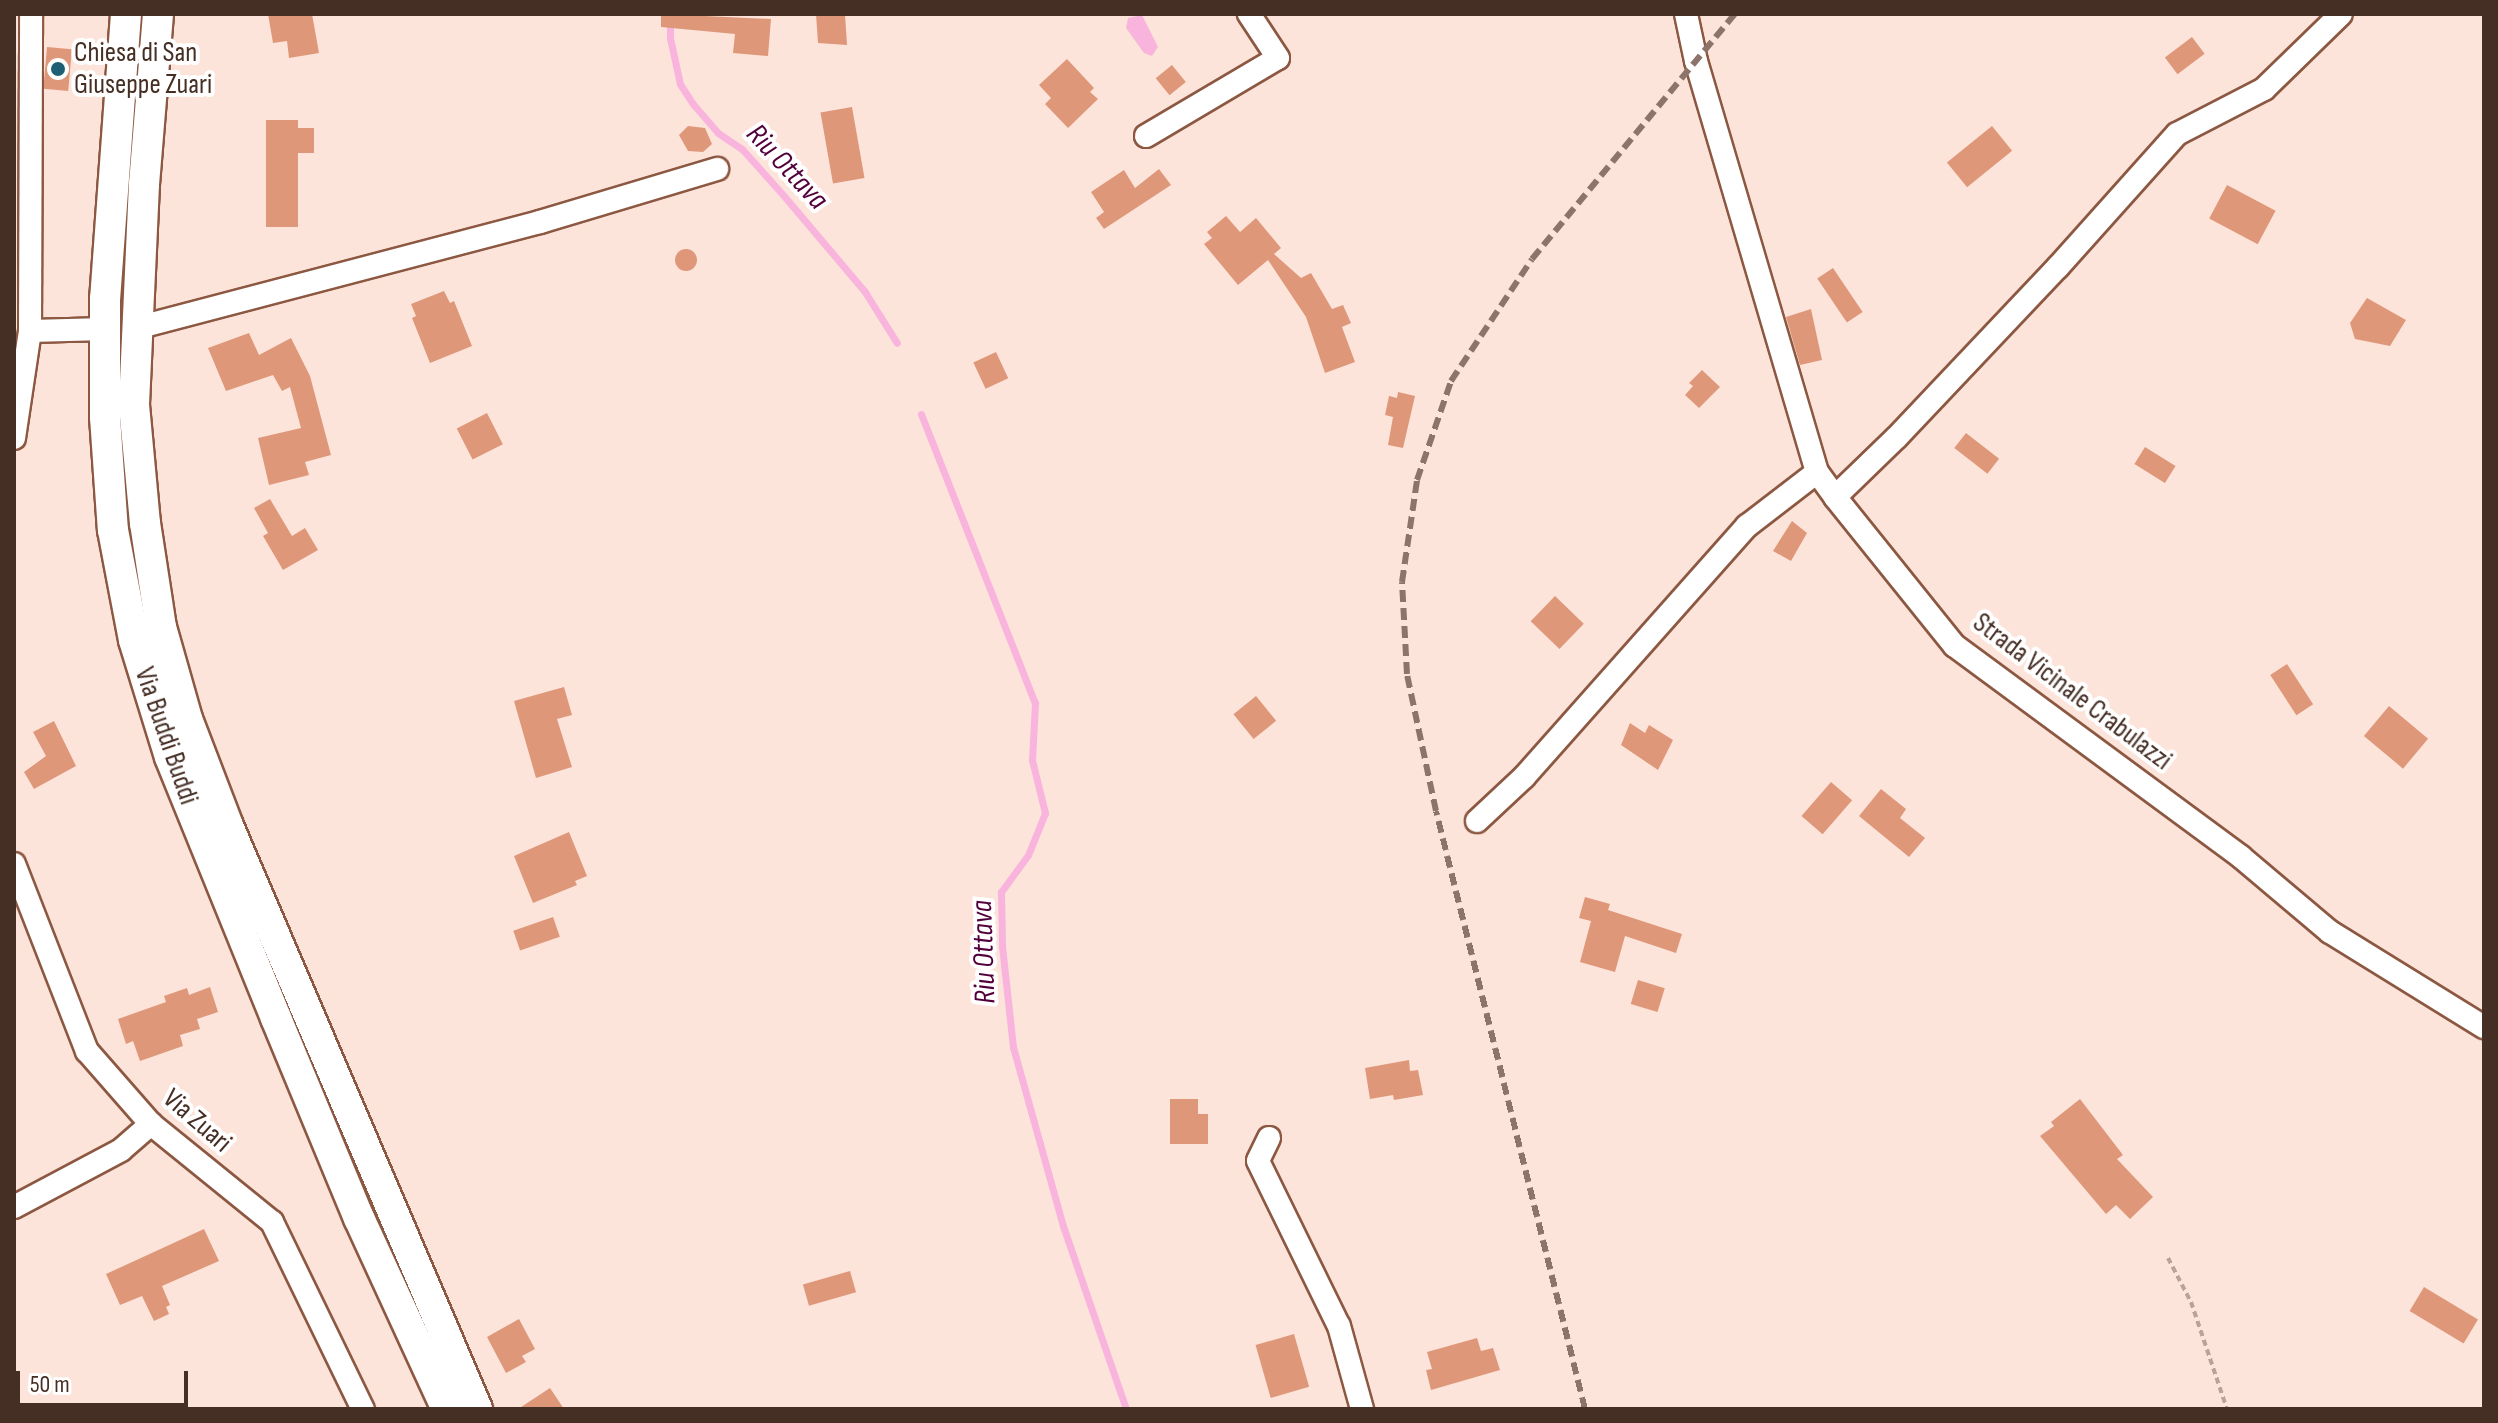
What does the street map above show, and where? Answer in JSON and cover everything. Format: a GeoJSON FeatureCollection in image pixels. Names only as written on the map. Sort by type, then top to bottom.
{"type":"FeatureCollection","features":[{"type":"Feature","properties":{"kind":"main road","name":"Via Buddi Buddi"},"geometry":{"type":"LineString","coordinates":[[126,14],[105,298],[105,417],[113,530],[134,640],[170,757],[359,1218],[447,1409]]}},
{"type":"Feature","properties":{"kind":"main road","name":"Via Buddi Buddi"},"geometry":{"type":"LineString","coordinates":[[158,14],[136,328],[134,405],[145,523],[161,627],[187,719],[301,1003],[477,1409]]}},
{"type":"Feature","properties":{"kind":"street"},"geometry":{"type":"LineString","coordinates":[[14,438],[30,331],[31,14]]}},
{"type":"Feature","properties":{"kind":"street"},"geometry":{"type":"LineString","coordinates":[[1146,136],[1278,58],[1249,14]]}},
{"type":"Feature","properties":{"kind":"street","name":"Strada Vicinale Crabulazzi"},"geometry":{"type":"LineString","coordinates":[[1686,14],[1696,61],[1817,472],[1835,497],[1955,646],[2241,857],[2330,932],[2484,1027]]}},
{"type":"Feature","properties":{"kind":"street"},"geometry":{"type":"LineString","coordinates":[[1835,497],[1897,437],[2048,278],[2177,134],[2264,89],[2341,14]]}},
{"type":"Feature","properties":{"kind":"street"},"geometry":{"type":"LineString","coordinates":[[136,328],[540,222],[717,169]]}},
{"type":"Feature","properties":{"kind":"street"},"geometry":{"type":"LineString","coordinates":[[30,331],[106,329]]}},
{"type":"Feature","properties":{"kind":"street"},"geometry":{"type":"LineString","coordinates":[[1477,821],[1524,777],[1747,526],[1817,472]]}},
{"type":"Feature","properties":{"kind":"street","name":"Via Zuari"},"geometry":{"type":"LineString","coordinates":[[14,864],[87,1051],[151,1124],[272,1222],[363,1409]]}},
{"type":"Feature","properties":{"kind":"street"},"geometry":{"type":"LineString","coordinates":[[14,1207],[121,1150],[151,1124]]}},
{"type":"Feature","properties":{"kind":"street"},"geometry":{"type":"LineString","coordinates":[[1269,1138],[1258,1161],[1339,1326],[1362,1409]]}},
{"type":"Feature","properties":{"kind":"path"},"geometry":{"type":"LineString","coordinates":[[2168,1258],[2191,1302],[2227,1409]]}},
{"type":"Feature","properties":{"kind":"shaded area"},"geometry":{"type":"Polygon","coordinates":[[[1142,15],[1158,47],[1152,56],[1144,53],[1126,28],[1128,18],[1142,15]]]}},
{"type":"Feature","properties":{"kind":"building"},"geometry":{"type":"Polygon","coordinates":[[[268,14],[312,14],[319,53],[289,58],[287,41],[273,43],[268,14]]]}},
{"type":"Feature","properties":{"kind":"building"},"geometry":{"type":"Polygon","coordinates":[[[661,14],[771,19],[768,56],[733,53],[735,34],[661,27],[661,14]]]}},
{"type":"Feature","properties":{"kind":"building"},"geometry":{"type":"Polygon","coordinates":[[[816,14],[845,14],[847,45],[818,43],[816,14]]]}},
{"type":"Feature","properties":{"kind":"building"},"geometry":{"type":"Polygon","coordinates":[[[2192,37],[2205,54],[2177,74],[2165,57],[2192,37]]]}},
{"type":"Feature","properties":{"kind":"building","name":"Chiesa di San Giuseppe Zuari"},"geometry":{"type":"Polygon","coordinates":[[[47,47],[72,49],[68,91],[43,89],[47,47]]]}},
{"type":"Feature","properties":{"kind":"building"},"geometry":{"type":"Polygon","coordinates":[[[1067,59],[1094,88],[1090,92],[1098,99],[1068,128],[1045,104],[1051,98],[1039,85],[1067,59]]]}},
{"type":"Feature","properties":{"kind":"building"},"geometry":{"type":"Polygon","coordinates":[[[1172,65],[1186,82],[1170,95],[1156,78],[1172,65]]]}},
{"type":"Feature","properties":{"kind":"building"},"geometry":{"type":"Polygon","coordinates":[[[852,107],[865,178],[833,183],[820,113],[852,107]]]}},
{"type":"Feature","properties":{"kind":"building"},"geometry":{"type":"Polygon","coordinates":[[[266,120],[298,120],[298,128],[314,128],[314,153],[298,153],[298,227],[266,227],[266,120]]]}},
{"type":"Feature","properties":{"kind":"building"},"geometry":{"type":"Polygon","coordinates":[[[688,126],[705,128],[712,144],[703,152],[688,151],[679,135],[688,126]]]}},
{"type":"Feature","properties":{"kind":"building"},"geometry":{"type":"Polygon","coordinates":[[[1992,126],[2012,151],[1967,187],[1947,163],[1992,126]]]}},
{"type":"Feature","properties":{"kind":"building"},"geometry":{"type":"Polygon","coordinates":[[[1159,169],[1171,185],[1104,229],[1096,218],[1104,212],[1091,192],[1124,170],[1135,188],[1159,169]]]}},
{"type":"Feature","properties":{"kind":"building"},"geometry":{"type":"Polygon","coordinates":[[[2227,185],[2276,211],[2258,244],[2209,219],[2227,185]]]}},
{"type":"Feature","properties":{"kind":"building"},"geometry":{"type":"Polygon","coordinates":[[[1226,216],[1240,232],[1256,218],[1281,248],[1274,254],[1301,278],[1311,273],[1332,309],[1343,305],[1351,323],[1342,327],[1355,362],[1325,373],[1306,317],[1268,260],[1238,285],[1204,244],[1212,238],[1207,232],[1226,216]]]}},
{"type":"Feature","properties":{"kind":"building"},"geometry":{"type":"Polygon","coordinates":[[[686,249],[694,252],[697,260],[694,268],[686,271],[678,268],[675,260],[678,252],[686,249]]]}},
{"type":"Feature","properties":{"kind":"building"},"geometry":{"type":"Polygon","coordinates":[[[1833,268],[1863,312],[1847,323],[1817,279],[1833,268]]]}},
{"type":"Feature","properties":{"kind":"building"},"geometry":{"type":"Polygon","coordinates":[[[444,291],[450,303],[454,301],[472,346],[430,363],[412,318],[416,316],[411,304],[444,291]]]}},
{"type":"Feature","properties":{"kind":"building"},"geometry":{"type":"Polygon","coordinates":[[[2367,298],[2406,320],[2390,346],[2355,339],[2350,323],[2367,298]]]}},
{"type":"Feature","properties":{"kind":"building"},"geometry":{"type":"Polygon","coordinates":[[[1811,309],[1822,360],[1800,365],[1786,317],[1811,309]]]}},
{"type":"Feature","properties":{"kind":"building"},"geometry":{"type":"Polygon","coordinates":[[[249,333],[259,355],[291,338],[310,376],[331,455],[305,462],[309,475],[269,485],[258,438],[301,428],[290,387],[282,391],[273,375],[226,391],[208,348],[249,333]]]}},
{"type":"Feature","properties":{"kind":"building"},"geometry":{"type":"Polygon","coordinates":[[[996,352],[1008,378],[986,389],[973,363],[996,352]]]}},
{"type":"Feature","properties":{"kind":"building"},"geometry":{"type":"Polygon","coordinates":[[[1702,370],[1720,387],[1699,408],[1685,395],[1693,386],[1689,383],[1702,370]]]}},
{"type":"Feature","properties":{"kind":"building"},"geometry":{"type":"Polygon","coordinates":[[[1398,392],[1415,396],[1403,448],[1388,445],[1393,417],[1385,415],[1389,396],[1397,398],[1398,392]]]}},
{"type":"Feature","properties":{"kind":"building"},"geometry":{"type":"Polygon","coordinates":[[[487,413],[503,444],[473,460],[457,428],[487,413]]]}},
{"type":"Feature","properties":{"kind":"building"},"geometry":{"type":"Polygon","coordinates":[[[1966,433],[1999,459],[1987,474],[1954,448],[1966,433]]]}},
{"type":"Feature","properties":{"kind":"building"},"geometry":{"type":"Polygon","coordinates":[[[2145,447],[2176,466],[2165,483],[2134,464],[2145,447]]]}},
{"type":"Feature","properties":{"kind":"building"},"geometry":{"type":"Polygon","coordinates":[[[270,499],[292,536],[305,528],[318,550],[283,570],[263,536],[268,533],[254,508],[270,499]]]}},
{"type":"Feature","properties":{"kind":"building"},"geometry":{"type":"Polygon","coordinates":[[[1792,521],[1807,533],[1791,561],[1773,551],[1792,521]]]}},
{"type":"Feature","properties":{"kind":"building"},"geometry":{"type":"Polygon","coordinates":[[[1555,596],[1584,624],[1559,649],[1531,621],[1555,596]]]}},
{"type":"Feature","properties":{"kind":"building"},"geometry":{"type":"Polygon","coordinates":[[[2287,664],[2313,704],[2296,715],[2270,675],[2287,664]]]}},
{"type":"Feature","properties":{"kind":"building"},"geometry":{"type":"Polygon","coordinates":[[[564,687],[572,715],[557,719],[572,767],[536,778],[514,701],[564,687]]]}},
{"type":"Feature","properties":{"kind":"building"},"geometry":{"type":"Polygon","coordinates":[[[1256,696],[1276,721],[1254,739],[1233,714],[1256,696]]]}},
{"type":"Feature","properties":{"kind":"building"},"geometry":{"type":"Polygon","coordinates":[[[2389,706],[2428,739],[2403,769],[2364,736],[2389,706]]]}},
{"type":"Feature","properties":{"kind":"building"},"geometry":{"type":"Polygon","coordinates":[[[54,721],[76,766],[34,789],[24,772],[46,756],[33,732],[54,721]]]}},
{"type":"Feature","properties":{"kind":"building"},"geometry":{"type":"Polygon","coordinates":[[[1630,723],[1645,733],[1649,725],[1673,740],[1658,770],[1621,745],[1630,723]]]}},
{"type":"Feature","properties":{"kind":"building"},"geometry":{"type":"Polygon","coordinates":[[[1831,782],[1852,800],[1823,834],[1801,816],[1831,782]]]}},
{"type":"Feature","properties":{"kind":"building"},"geometry":{"type":"Polygon","coordinates":[[[1881,789],[1906,809],[1900,818],[1925,838],[1909,857],[1859,816],[1881,789]]]}},
{"type":"Feature","properties":{"kind":"building"},"geometry":{"type":"Polygon","coordinates":[[[569,832],[587,876],[575,881],[577,885],[533,903],[514,856],[569,832]]]}},
{"type":"Feature","properties":{"kind":"building"},"geometry":{"type":"Polygon","coordinates":[[[1585,897],[1610,904],[1608,910],[1682,934],[1676,953],[1625,936],[1615,972],[1580,962],[1591,921],[1579,918],[1585,897]]]}},
{"type":"Feature","properties":{"kind":"building"},"geometry":{"type":"Polygon","coordinates":[[[553,917],[560,937],[520,951],[513,931],[553,917]]]}},
{"type":"Feature","properties":{"kind":"building"},"geometry":{"type":"Polygon","coordinates":[[[1638,980],[1665,988],[1657,1012],[1631,1004],[1638,980]]]}},
{"type":"Feature","properties":{"kind":"building"},"geometry":{"type":"Polygon","coordinates":[[[210,987],[218,1012],[197,1019],[200,1029],[180,1035],[183,1046],[140,1061],[133,1041],[126,1044],[118,1019],[166,1002],[164,996],[187,988],[189,995],[210,987]]]}},
{"type":"Feature","properties":{"kind":"building"},"geometry":{"type":"Polygon","coordinates":[[[1409,1060],[1410,1071],[1418,1070],[1423,1095],[1394,1100],[1393,1095],[1370,1099],[1365,1068],[1409,1060]]]}},
{"type":"Feature","properties":{"kind":"building"},"geometry":{"type":"Polygon","coordinates":[[[1170,1099],[1198,1099],[1198,1114],[1208,1114],[1208,1144],[1170,1144],[1170,1099]]]}},
{"type":"Feature","properties":{"kind":"building"},"geometry":{"type":"Polygon","coordinates":[[[2080,1099],[2123,1155],[2117,1159],[2153,1197],[2130,1219],[2116,1205],[2106,1214],[2040,1136],[2054,1126],[2051,1122],[2080,1099]]]}},
{"type":"Feature","properties":{"kind":"building"},"geometry":{"type":"Polygon","coordinates":[[[204,1229],[219,1261],[162,1286],[170,1305],[166,1307],[169,1314],[154,1321],[142,1296],[120,1305],[106,1274],[204,1229]]]}},
{"type":"Feature","properties":{"kind":"building"},"geometry":{"type":"Polygon","coordinates":[[[850,1271],[856,1292],[809,1306],[803,1285],[850,1271]]]}},
{"type":"Feature","properties":{"kind":"building"},"geometry":{"type":"Polygon","coordinates":[[[2424,1287],[2478,1319],[2464,1343],[2410,1311],[2424,1287]]]}},
{"type":"Feature","properties":{"kind":"building"},"geometry":{"type":"Polygon","coordinates":[[[519,1319],[535,1349],[522,1356],[526,1362],[506,1373],[487,1337],[519,1319]]]}},
{"type":"Feature","properties":{"kind":"building"},"geometry":{"type":"Polygon","coordinates":[[[1294,1334],[1309,1387],[1271,1398],[1256,1345],[1294,1334]]]}},
{"type":"Feature","properties":{"kind":"building"},"geometry":{"type":"Polygon","coordinates":[[[1477,1338],[1481,1351],[1493,1348],[1500,1370],[1431,1390],[1426,1370],[1432,1369],[1427,1352],[1477,1338]]]}},
{"type":"Feature","properties":{"kind":"building"},"geometry":{"type":"Polygon","coordinates":[[[550,1388],[564,1409],[518,1409],[550,1388]]]}},
{"type":"Feature","properties":{"kind":"waterway","name":"Riu Ottava"},"geometry":{"type":"LineString","coordinates":[[670,14],[670,38],[680,84],[693,104],[718,133],[742,149],[784,196],[865,292],[897,343]]}},
{"type":"Feature","properties":{"kind":"waterway","name":"Riu Ottava"},"geometry":{"type":"LineString","coordinates":[[921,414],[1035,703],[1032,760],[1045,813],[1028,855],[1001,892],[1002,946],[1013,1047],[1063,1226],[1126,1409]]}},
{"type":"Feature","properties":{"kind":"railway"},"geometry":{"type":"LineString","coordinates":[[1585,1409],[1436,811],[1407,674],[1402,582],[1417,480],[1451,381],[1532,259],[1735,14]]}},
{"type":"Feature","properties":{"kind":"place","name":"Chiesa di San Giuseppe Zuari"},"geometry":{"type":"Point","coordinates":[58,69]}}]}
